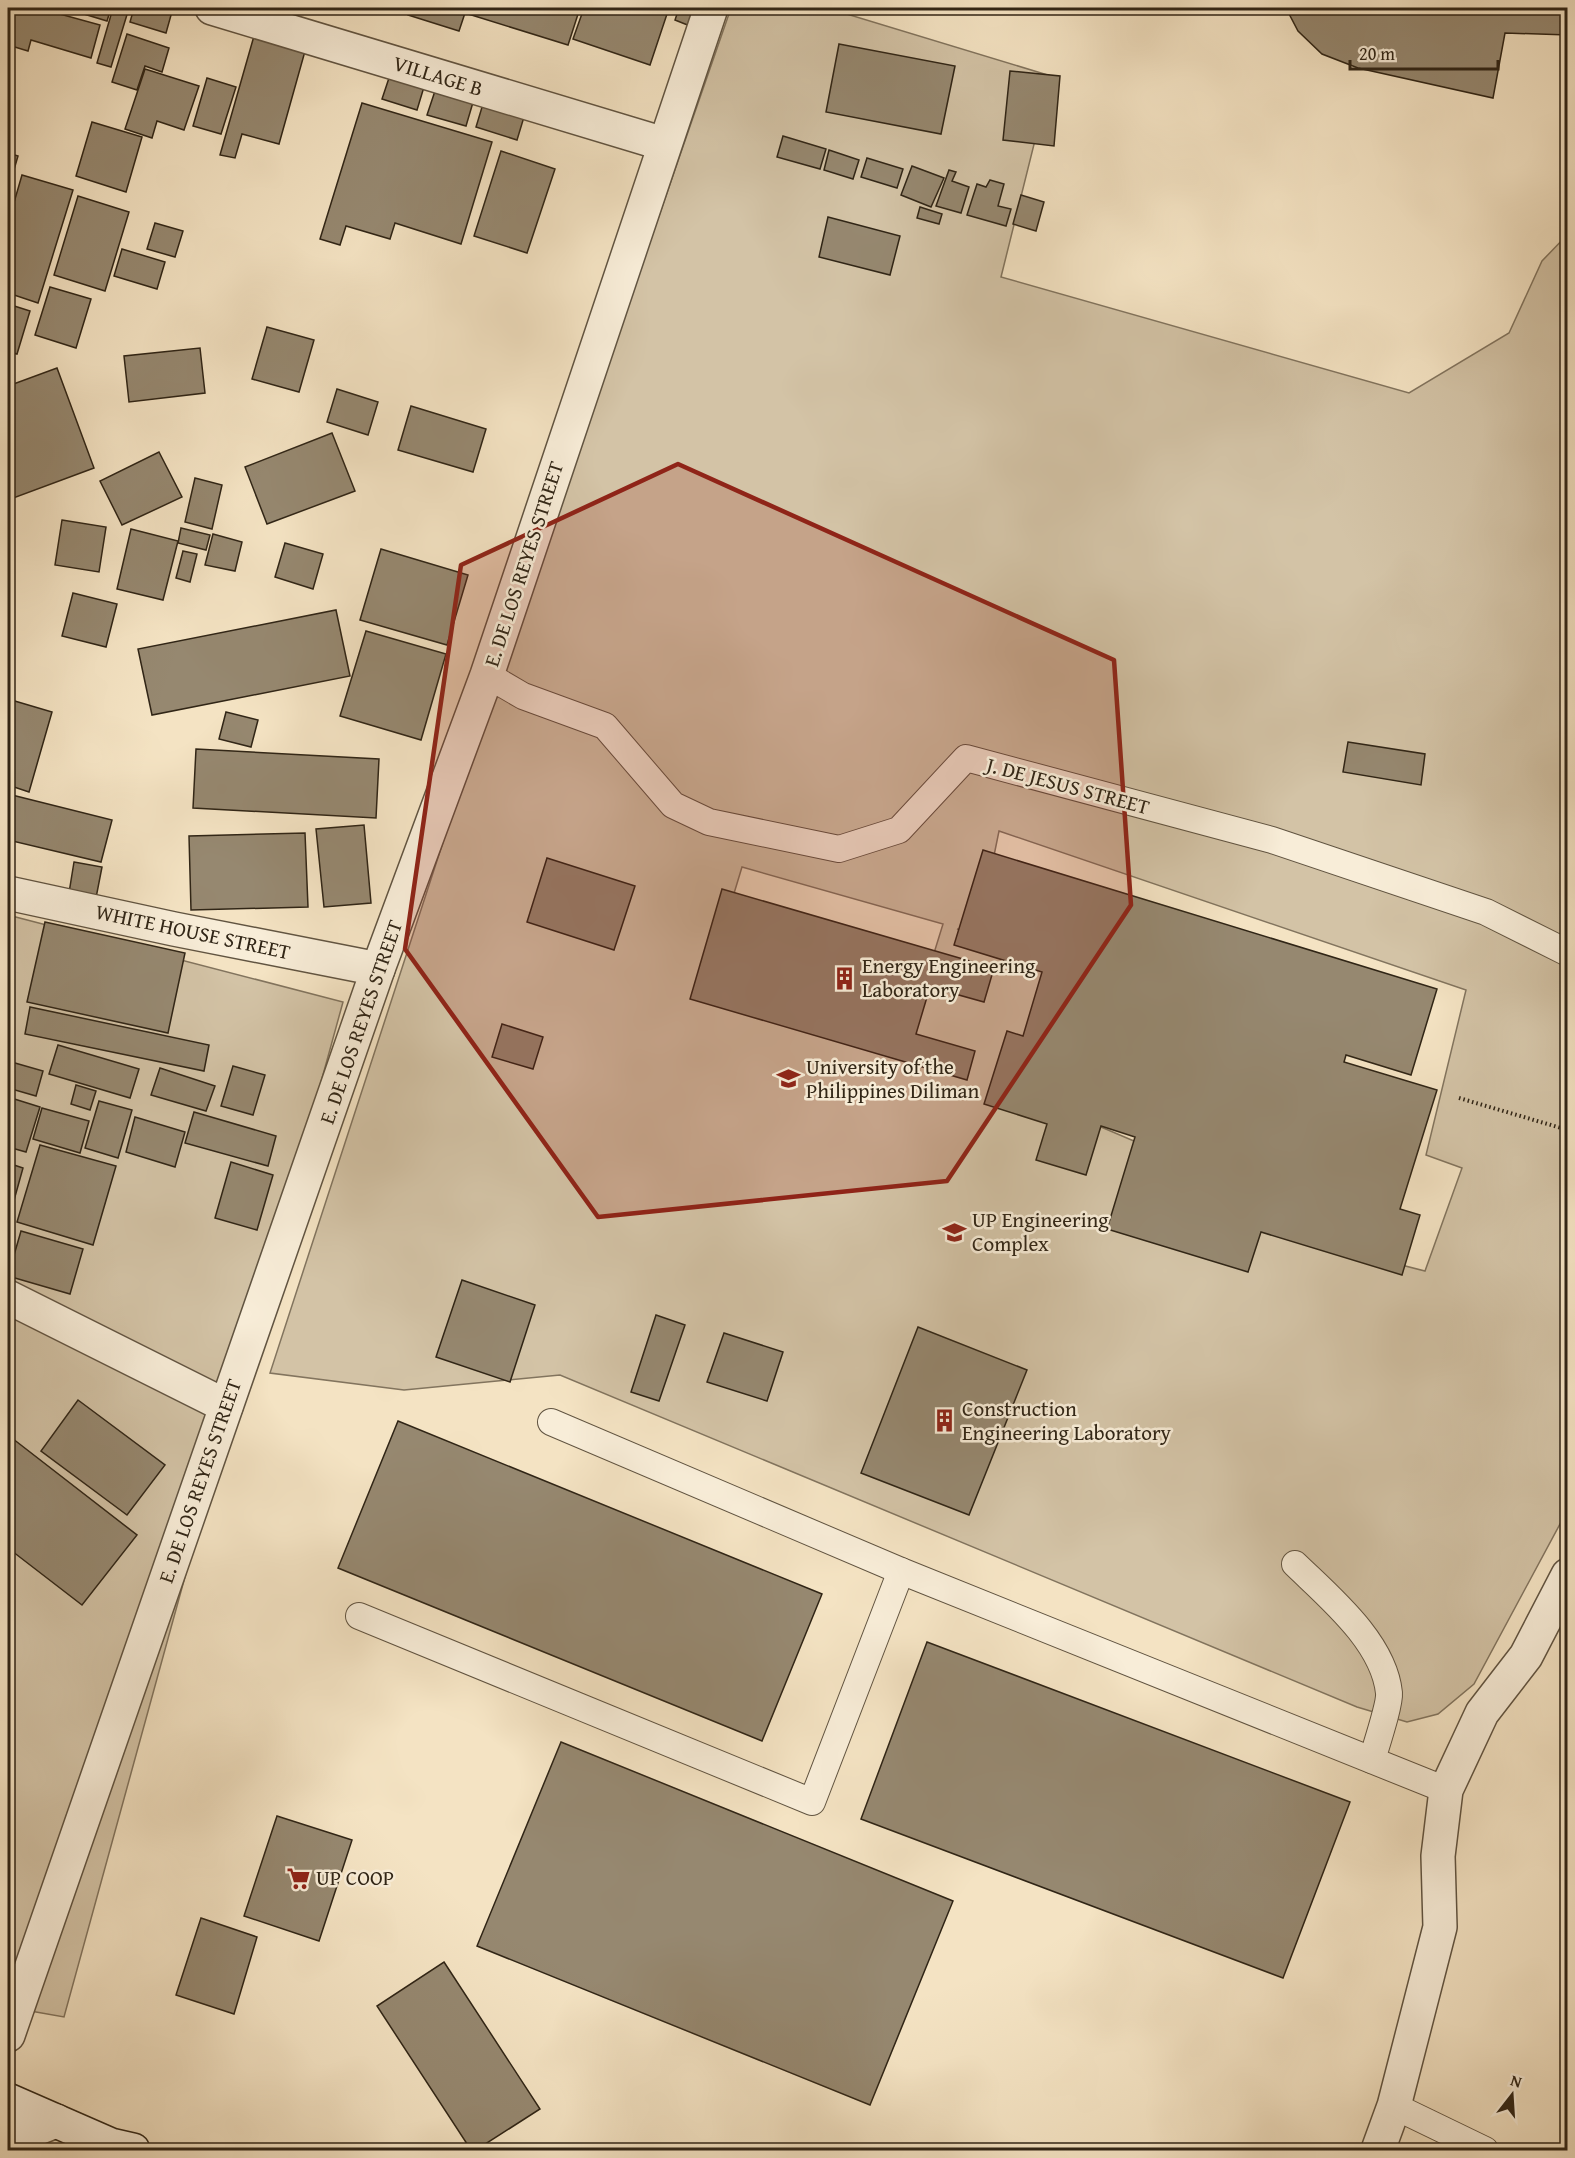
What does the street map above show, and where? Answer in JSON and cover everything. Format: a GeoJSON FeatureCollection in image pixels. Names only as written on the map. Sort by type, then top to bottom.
{"type":"FeatureCollection","features":[{"type":"Feature","properties":{"kind":"street","name":"VILLAGE B"},"geometry":{"type":"LineString","coordinates":[[212,8],[664,144]]}},
{"type":"Feature","properties":{"kind":"street","name":"E. DE LOS REYES STREET"},"geometry":{"type":"LineString","coordinates":[[8,2035],[378,969],[487,675],[711,8]]}},
{"type":"Feature","properties":{"kind":"street","name":"WHITE HOUSE STREET"},"geometry":{"type":"LineString","coordinates":[[8,893],[174,929],[378,969]]}},
{"type":"Feature","properties":{"kind":"street"},"geometry":{"type":"LineString","coordinates":[[8,1297],[226,1406]]}},
{"type":"Feature","properties":{"kind":"street"},"geometry":{"type":"LineString","coordinates":[[1378,2151],[1394,2106],[1440,1927],[1438,1856],[1446,1790],[1482,1713],[1526,1656],[1568,1575]]}},
{"type":"Feature","properties":{"kind":"street"},"geometry":{"type":"LineString","coordinates":[[8,2100],[111,2145],[133,2151]]}},
{"type":"Feature","properties":{"kind":"street"},"geometry":{"type":"LineString","coordinates":[[8,2140],[56,2121]]}},
{"type":"Feature","properties":{"kind":"lane","name":"J. DE JESUS STREET"},"geometry":{"type":"LineString","coordinates":[[487,675],[524,696],[605,726],[673,805],[710,822],[839,849],[899,830],[966,758],[1272,840],[1486,912],[1568,953]]}},
{"type":"Feature","properties":{"kind":"lane"},"geometry":{"type":"LineString","coordinates":[[551,1422],[901,1570],[1446,1790]]}},
{"type":"Feature","properties":{"kind":"lane"},"geometry":{"type":"LineString","coordinates":[[1295,1564],[1357,1624],[1382,1668],[1389,1694],[1372,1760]]}},
{"type":"Feature","properties":{"kind":"lane"},"geometry":{"type":"LineString","coordinates":[[359,1616],[812,1802],[901,1570]]}},
{"type":"Feature","properties":{"kind":"lane"},"geometry":{"type":"LineString","coordinates":[[1394,2106],[1485,2151]]}},
{"type":"Feature","properties":{"kind":"path"},"geometry":{"type":"LineString","coordinates":[[1459,1098],[1568,1130]]}},
{"type":"Feature","properties":{"kind":"highlighted area"},"geometry":{"type":"Polygon","coordinates":[[[678,464],[1114,660],[1131,905],[947,1181],[598,1217],[405,949],[461,565],[678,464]]]}},
{"type":"Feature","properties":{"kind":"shaded area"},"geometry":{"type":"Polygon","coordinates":[[[731,8],[827,8],[1051,76],[1001,277],[1409,393],[1509,333],[1542,261],[1567,235],[1567,1511],[1474,1684],[1438,1714],[1407,1722],[1357,1707],[560,1375],[404,1390],[270,1373],[461,787],[731,8]],[[999,831],[978,934],[957,929],[1057,966],[1019,1092],[1155,1150],[1144,1199],[1425,1271],[1462,1168],[1426,1155],[1466,990],[999,831]],[[742,867],[706,986],[904,1050],[943,924],[742,867]]]}},
{"type":"Feature","properties":{"kind":"shaded area"},"geometry":{"type":"Polygon","coordinates":[[[8,915],[343,1002],[64,2017],[8,2007],[8,915]]]}},
{"type":"Feature","properties":{"kind":"building"},"geometry":{"type":"Polygon","coordinates":[[[8,8],[38,8],[100,25],[91,58],[31,40],[28,51],[8,45],[8,8]]]}},
{"type":"Feature","properties":{"kind":"building"},"geometry":{"type":"Polygon","coordinates":[[[64,8],[111,8],[107,21],[64,8]]]}},
{"type":"Feature","properties":{"kind":"building"},"geometry":{"type":"Polygon","coordinates":[[[113,8],[129,8],[111,67],[97,63],[113,8]]]}},
{"type":"Feature","properties":{"kind":"building"},"geometry":{"type":"Polygon","coordinates":[[[134,8],[173,8],[166,33],[130,22],[134,8]]]}},
{"type":"Feature","properties":{"kind":"building"},"geometry":{"type":"Polygon","coordinates":[[[410,8],[580,8],[568,45],[465,13],[459,31],[408,15],[410,8]]]}},
{"type":"Feature","properties":{"kind":"building"},"geometry":{"type":"Polygon","coordinates":[[[584,8],[669,8],[650,65],[573,39],[584,8]]]}},
{"type":"Feature","properties":{"kind":"building"},"geometry":{"type":"Polygon","coordinates":[[[679,8],[707,8],[700,30],[675,20],[679,8]]]}},
{"type":"Feature","properties":{"kind":"building"},"geometry":{"type":"Polygon","coordinates":[[[1286,8],[1568,8],[1568,35],[1505,33],[1493,98],[1358,68],[1322,54],[1298,31],[1286,8]]]}},
{"type":"Feature","properties":{"kind":"building"},"geometry":{"type":"Polygon","coordinates":[[[256,29],[307,44],[279,144],[242,134],[235,158],[220,155],[256,29]]]}},
{"type":"Feature","properties":{"kind":"building"},"geometry":{"type":"Polygon","coordinates":[[[127,34],[169,48],[162,72],[145,66],[137,90],[112,82],[127,34]]]}},
{"type":"Feature","properties":{"kind":"building"},"geometry":{"type":"Polygon","coordinates":[[[839,44],[955,66],[941,134],[826,112],[839,44]]]}},
{"type":"Feature","properties":{"kind":"building"},"geometry":{"type":"Polygon","coordinates":[[[393,66],[427,77],[417,110],[382,99],[393,66]]]}},
{"type":"Feature","properties":{"kind":"building"},"geometry":{"type":"Polygon","coordinates":[[[145,69],[199,86],[184,130],[157,121],[152,138],[125,129],[145,69]]]}},
{"type":"Feature","properties":{"kind":"building"},"geometry":{"type":"Polygon","coordinates":[[[1010,71],[1060,76],[1054,146],[1003,140],[1010,71]]]}},
{"type":"Feature","properties":{"kind":"building"},"geometry":{"type":"Polygon","coordinates":[[[207,78],[236,87],[221,134],[193,126],[207,78]]]}},
{"type":"Feature","properties":{"kind":"building"},"geometry":{"type":"Polygon","coordinates":[[[436,88],[474,99],[466,126],[427,115],[436,88]]]}},
{"type":"Feature","properties":{"kind":"building"},"geometry":{"type":"Polygon","coordinates":[[[486,94],[527,107],[517,140],[476,127],[486,94]]]}},
{"type":"Feature","properties":{"kind":"building"},"geometry":{"type":"Polygon","coordinates":[[[362,103],[492,142],[461,244],[395,223],[390,239],[346,226],[340,245],[320,239],[362,103]]]}},
{"type":"Feature","properties":{"kind":"building"},"geometry":{"type":"Polygon","coordinates":[[[92,122],[142,137],[126,192],[76,176],[92,122]]]}},
{"type":"Feature","properties":{"kind":"building"},"geometry":{"type":"Polygon","coordinates":[[[783,136],[826,149],[820,169],[777,157],[783,136]]]}},
{"type":"Feature","properties":{"kind":"building"},"geometry":{"type":"Polygon","coordinates":[[[829,150],[859,160],[853,179],[824,170],[829,150]]]}},
{"type":"Feature","properties":{"kind":"building"},"geometry":{"type":"Polygon","coordinates":[[[501,151],[555,169],[527,253],[474,236],[501,151]]]}},
{"type":"Feature","properties":{"kind":"building"},"geometry":{"type":"Polygon","coordinates":[[[8,153],[18,156],[8,190],[8,153]]]}},
{"type":"Feature","properties":{"kind":"building"},"geometry":{"type":"Polygon","coordinates":[[[867,158],[903,169],[897,188],[861,177],[867,158]]]}},
{"type":"Feature","properties":{"kind":"building"},"geometry":{"type":"Polygon","coordinates":[[[912,166],[944,178],[931,207],[901,195],[912,166]]]}},
{"type":"Feature","properties":{"kind":"building"},"geometry":{"type":"Polygon","coordinates":[[[949,170],[956,172],[952,181],[969,187],[961,213],[936,206],[949,170]]]}},
{"type":"Feature","properties":{"kind":"building"},"geometry":{"type":"Polygon","coordinates":[[[22,175],[73,190],[38,303],[8,293],[8,223],[22,175]]]}},
{"type":"Feature","properties":{"kind":"building"},"geometry":{"type":"Polygon","coordinates":[[[990,180],[1004,184],[998,206],[1011,209],[1006,226],[967,215],[977,184],[986,187],[990,180]]]}},
{"type":"Feature","properties":{"kind":"building"},"geometry":{"type":"Polygon","coordinates":[[[1021,195],[1044,202],[1036,231],[1013,224],[1021,195]]]}},
{"type":"Feature","properties":{"kind":"building"},"geometry":{"type":"Polygon","coordinates":[[[78,196],[129,212],[105,291],[54,275],[78,196]]]}},
{"type":"Feature","properties":{"kind":"building"},"geometry":{"type":"Polygon","coordinates":[[[920,207],[942,214],[939,224],[917,218],[920,207]]]}},
{"type":"Feature","properties":{"kind":"building"},"geometry":{"type":"Polygon","coordinates":[[[828,217],[900,236],[890,275],[819,257],[828,217]]]}},
{"type":"Feature","properties":{"kind":"building"},"geometry":{"type":"Polygon","coordinates":[[[155,223],[183,231],[175,257],[147,249],[155,223]]]}},
{"type":"Feature","properties":{"kind":"building"},"geometry":{"type":"Polygon","coordinates":[[[122,249],[165,262],[157,289],[114,276],[122,249]]]}},
{"type":"Feature","properties":{"kind":"building"},"geometry":{"type":"Polygon","coordinates":[[[50,287],[91,299],[76,348],[35,335],[50,287]]]}},
{"type":"Feature","properties":{"kind":"building"},"geometry":{"type":"Polygon","coordinates":[[[8,304],[30,311],[17,354],[8,352],[8,304]]]}},
{"type":"Feature","properties":{"kind":"building"},"geometry":{"type":"Polygon","coordinates":[[[267,327],[314,340],[299,392],[252,379],[267,327]]]}},
{"type":"Feature","properties":{"kind":"building"},"geometry":{"type":"Polygon","coordinates":[[[200,348],[205,393],[129,402],[124,356],[200,348]]]}},
{"type":"Feature","properties":{"kind":"building"},"geometry":{"type":"Polygon","coordinates":[[[57,368],[94,468],[8,500],[8,386],[57,368]]]}},
{"type":"Feature","properties":{"kind":"building"},"geometry":{"type":"Polygon","coordinates":[[[337,389],[378,402],[368,435],[327,422],[337,389]]]}},
{"type":"Feature","properties":{"kind":"building"},"geometry":{"type":"Polygon","coordinates":[[[411,406],[486,429],[473,472],[398,450],[411,406]]]}},
{"type":"Feature","properties":{"kind":"building"},"geometry":{"type":"Polygon","coordinates":[[[332,433],[355,491],[267,524],[245,467],[332,433]]]}},
{"type":"Feature","properties":{"kind":"building"},"geometry":{"type":"Polygon","coordinates":[[[1568,448],[1568,514],[1562,449],[1568,448]]]}},
{"type":"Feature","properties":{"kind":"building"},"geometry":{"type":"Polygon","coordinates":[[[159,452],[182,497],[122,525],[100,481],[159,452]]]}},
{"type":"Feature","properties":{"kind":"building"},"geometry":{"type":"Polygon","coordinates":[[[195,478],[222,485],[212,529],[185,522],[195,478]]]}},
{"type":"Feature","properties":{"kind":"building"},"geometry":{"type":"Polygon","coordinates":[[[62,520],[106,527],[99,572],[55,565],[62,520]]]}},
{"type":"Feature","properties":{"kind":"building"},"geometry":{"type":"Polygon","coordinates":[[[181,528],[210,535],[206,550],[178,543],[181,528]]]}},
{"type":"Feature","properties":{"kind":"building"},"geometry":{"type":"Polygon","coordinates":[[[131,529],[178,541],[163,600],[117,589],[131,529]]]}},
{"type":"Feature","properties":{"kind":"building"},"geometry":{"type":"Polygon","coordinates":[[[213,534],[242,542],[235,571],[205,565],[213,534]]]}},
{"type":"Feature","properties":{"kind":"building"},"geometry":{"type":"Polygon","coordinates":[[[285,543],[323,554],[313,589],[275,577],[285,543]]]}},
{"type":"Feature","properties":{"kind":"building"},"geometry":{"type":"Polygon","coordinates":[[[381,549],[468,575],[447,645],[360,620],[381,549]]]}},
{"type":"Feature","properties":{"kind":"building"},"geometry":{"type":"Polygon","coordinates":[[[183,551],[197,554],[190,582],[176,578],[183,551]]]}},
{"type":"Feature","properties":{"kind":"building"},"geometry":{"type":"Polygon","coordinates":[[[73,593],[117,604],[106,647],[62,636],[73,593]]]}},
{"type":"Feature","properties":{"kind":"building"},"geometry":{"type":"Polygon","coordinates":[[[336,610],[350,676],[152,715],[138,649],[336,610]]]}},
{"type":"Feature","properties":{"kind":"building"},"geometry":{"type":"Polygon","coordinates":[[[366,631],[446,654],[421,740],[340,716],[366,631]]]}},
{"type":"Feature","properties":{"kind":"building"},"geometry":{"type":"Polygon","coordinates":[[[8,699],[52,712],[29,792],[8,785],[8,699]]]}},
{"type":"Feature","properties":{"kind":"building"},"geometry":{"type":"Polygon","coordinates":[[[226,712],[258,720],[251,747],[219,739],[226,712]]]}},
{"type":"Feature","properties":{"kind":"building"},"geometry":{"type":"Polygon","coordinates":[[[1348,742],[1425,754],[1421,785],[1343,772],[1348,742]]]}},
{"type":"Feature","properties":{"kind":"building"},"geometry":{"type":"Polygon","coordinates":[[[196,749],[379,759],[376,818],[193,808],[196,749]]]}},
{"type":"Feature","properties":{"kind":"building"},"geometry":{"type":"Polygon","coordinates":[[[8,794],[112,820],[101,862],[8,840],[8,794]]]}},
{"type":"Feature","properties":{"kind":"building"},"geometry":{"type":"Polygon","coordinates":[[[364,825],[371,903],[324,907],[316,829],[364,825]]]}},
{"type":"Feature","properties":{"kind":"building"},"geometry":{"type":"Polygon","coordinates":[[[305,833],[308,907],[191,910],[189,836],[305,833]]]}},
{"type":"Feature","properties":{"kind":"building"},"geometry":{"type":"Polygon","coordinates":[[[983,850],[1437,989],[1411,1075],[1346,1055],[1344,1062],[1437,1090],[1400,1209],[1420,1215],[1402,1275],[1261,1232],[1248,1272],[1107,1229],[1135,1137],[1101,1126],[1086,1175],[1036,1160],[1047,1124],[984,1104],[1007,1031],[1023,1036],[1042,972],[954,945],[983,850]]]}},
{"type":"Feature","properties":{"kind":"building"},"geometry":{"type":"Polygon","coordinates":[[[547,858],[635,886],[614,950],[527,922],[547,858]]]}},
{"type":"Feature","properties":{"kind":"building"},"geometry":{"type":"Polygon","coordinates":[[[74,862],[102,867],[96,898],[69,893],[74,862]]]}},
{"type":"Feature","properties":{"kind":"building","name":"Energy Engineering Laboratory"},"geometry":{"type":"Polygon","coordinates":[[[722,889],[994,968],[984,1002],[930,987],[916,1034],[975,1051],[967,1080],[690,999],[722,889]]]}},
{"type":"Feature","properties":{"kind":"building"},"geometry":{"type":"Polygon","coordinates":[[[45,922],[185,953],[168,1033],[27,1002],[45,922]]]}},
{"type":"Feature","properties":{"kind":"building"},"geometry":{"type":"Polygon","coordinates":[[[30,1007],[209,1045],[204,1071],[25,1034],[30,1007]]]}},
{"type":"Feature","properties":{"kind":"building"},"geometry":{"type":"Polygon","coordinates":[[[502,1024],[543,1037],[533,1069],[492,1057],[502,1024]]]}},
{"type":"Feature","properties":{"kind":"building"},"geometry":{"type":"Polygon","coordinates":[[[58,1045],[139,1069],[130,1098],[49,1074],[58,1045]]]}},
{"type":"Feature","properties":{"kind":"building"},"geometry":{"type":"Polygon","coordinates":[[[8,1061],[43,1071],[36,1096],[8,1088],[8,1061]]]}},
{"type":"Feature","properties":{"kind":"building"},"geometry":{"type":"Polygon","coordinates":[[[233,1066],[265,1075],[253,1115],[221,1106],[233,1066]]]}},
{"type":"Feature","properties":{"kind":"building"},"geometry":{"type":"Polygon","coordinates":[[[160,1068],[215,1086],[206,1111],[151,1095],[160,1068]]]}},
{"type":"Feature","properties":{"kind":"building"},"geometry":{"type":"Polygon","coordinates":[[[76,1085],[96,1091],[90,1110],[71,1104],[76,1085]]]}},
{"type":"Feature","properties":{"kind":"building"},"geometry":{"type":"Polygon","coordinates":[[[8,1097],[40,1107],[26,1152],[8,1147],[8,1097]]]}},
{"type":"Feature","properties":{"kind":"building"},"geometry":{"type":"Polygon","coordinates":[[[99,1101],[132,1110],[118,1158],[85,1148],[99,1101]]]}},
{"type":"Feature","properties":{"kind":"building"},"geometry":{"type":"Polygon","coordinates":[[[42,1108],[89,1121],[80,1153],[33,1139],[42,1108]]]}},
{"type":"Feature","properties":{"kind":"building"},"geometry":{"type":"Polygon","coordinates":[[[194,1112],[276,1136],[268,1166],[185,1143],[194,1112]]]}},
{"type":"Feature","properties":{"kind":"building"},"geometry":{"type":"Polygon","coordinates":[[[135,1117],[185,1132],[175,1167],[126,1152],[135,1117]]]}},
{"type":"Feature","properties":{"kind":"building"},"geometry":{"type":"Polygon","coordinates":[[[40,1145],[116,1166],[93,1245],[17,1222],[40,1145]]]}},
{"type":"Feature","properties":{"kind":"building"},"geometry":{"type":"Polygon","coordinates":[[[231,1162],[273,1175],[257,1230],[215,1218],[231,1162]]]}},
{"type":"Feature","properties":{"kind":"building"},"geometry":{"type":"Polygon","coordinates":[[[8,1163],[23,1168],[11,1211],[8,1210],[8,1163]]]}},
{"type":"Feature","properties":{"kind":"building"},"geometry":{"type":"Polygon","coordinates":[[[21,1231],[83,1249],[70,1294],[8,1276],[21,1231]]]}},
{"type":"Feature","properties":{"kind":"building"},"geometry":{"type":"Polygon","coordinates":[[[462,1280],[535,1305],[510,1382],[436,1357],[462,1280]]]}},
{"type":"Feature","properties":{"kind":"building"},"geometry":{"type":"Polygon","coordinates":[[[656,1315],[685,1325],[659,1401],[631,1392],[656,1315]]]}},
{"type":"Feature","properties":{"kind":"building","name":"Construction Engineering Laboratory"},"geometry":{"type":"Polygon","coordinates":[[[918,1327],[1027,1370],[969,1515],[861,1473],[918,1327]]]}},
{"type":"Feature","properties":{"kind":"building"},"geometry":{"type":"Polygon","coordinates":[[[724,1333],[783,1352],[767,1401],[707,1382],[724,1333]]]}},
{"type":"Feature","properties":{"kind":"building"},"geometry":{"type":"Polygon","coordinates":[[[78,1400],[165,1465],[127,1515],[41,1451],[78,1400]]]}},
{"type":"Feature","properties":{"kind":"building"},"geometry":{"type":"Polygon","coordinates":[[[398,1421],[822,1594],[762,1741],[338,1568],[398,1421]]]}},
{"type":"Feature","properties":{"kind":"building"},"geometry":{"type":"Polygon","coordinates":[[[8,1435],[137,1535],[82,1605],[8,1548],[8,1435]]]}},
{"type":"Feature","properties":{"kind":"building"},"geometry":{"type":"Polygon","coordinates":[[[927,1642],[1350,1802],[1283,1978],[861,1819],[927,1642]]]}},
{"type":"Feature","properties":{"kind":"building"},"geometry":{"type":"Polygon","coordinates":[[[561,1742],[953,1901],[870,2105],[477,1946],[561,1742]]]}},
{"type":"Feature","properties":{"kind":"building","name":"UP COOP"},"geometry":{"type":"Polygon","coordinates":[[[277,1816],[352,1840],[319,1941],[244,1916],[277,1816]]]}},
{"type":"Feature","properties":{"kind":"building"},"geometry":{"type":"Polygon","coordinates":[[[201,1918],[257,1937],[234,2014],[176,1995],[201,1918]]]}},
{"type":"Feature","properties":{"kind":"building"},"geometry":{"type":"Polygon","coordinates":[[[444,1962],[540,2109],[476,2150],[471,2150],[377,2006],[444,1962]]]}},
{"type":"Feature","properties":{"kind":"place","name":"Energy Engineering Laboratory"},"geometry":{"type":"Point","coordinates":[844,978]}},
{"type":"Feature","properties":{"kind":"place","name":"University of the Philippines Diliman"},"geometry":{"type":"Point","coordinates":[788,1079]}},
{"type":"Feature","properties":{"kind":"place","name":"UP Engineering Complex"},"geometry":{"type":"Point","coordinates":[954,1232]}},
{"type":"Feature","properties":{"kind":"place","name":"Construction Engineering Laboratory"},"geometry":{"type":"Point","coordinates":[944,1421]}},
{"type":"Feature","properties":{"kind":"place","name":"UP COOP"},"geometry":{"type":"Point","coordinates":[298,1878]}}]}
